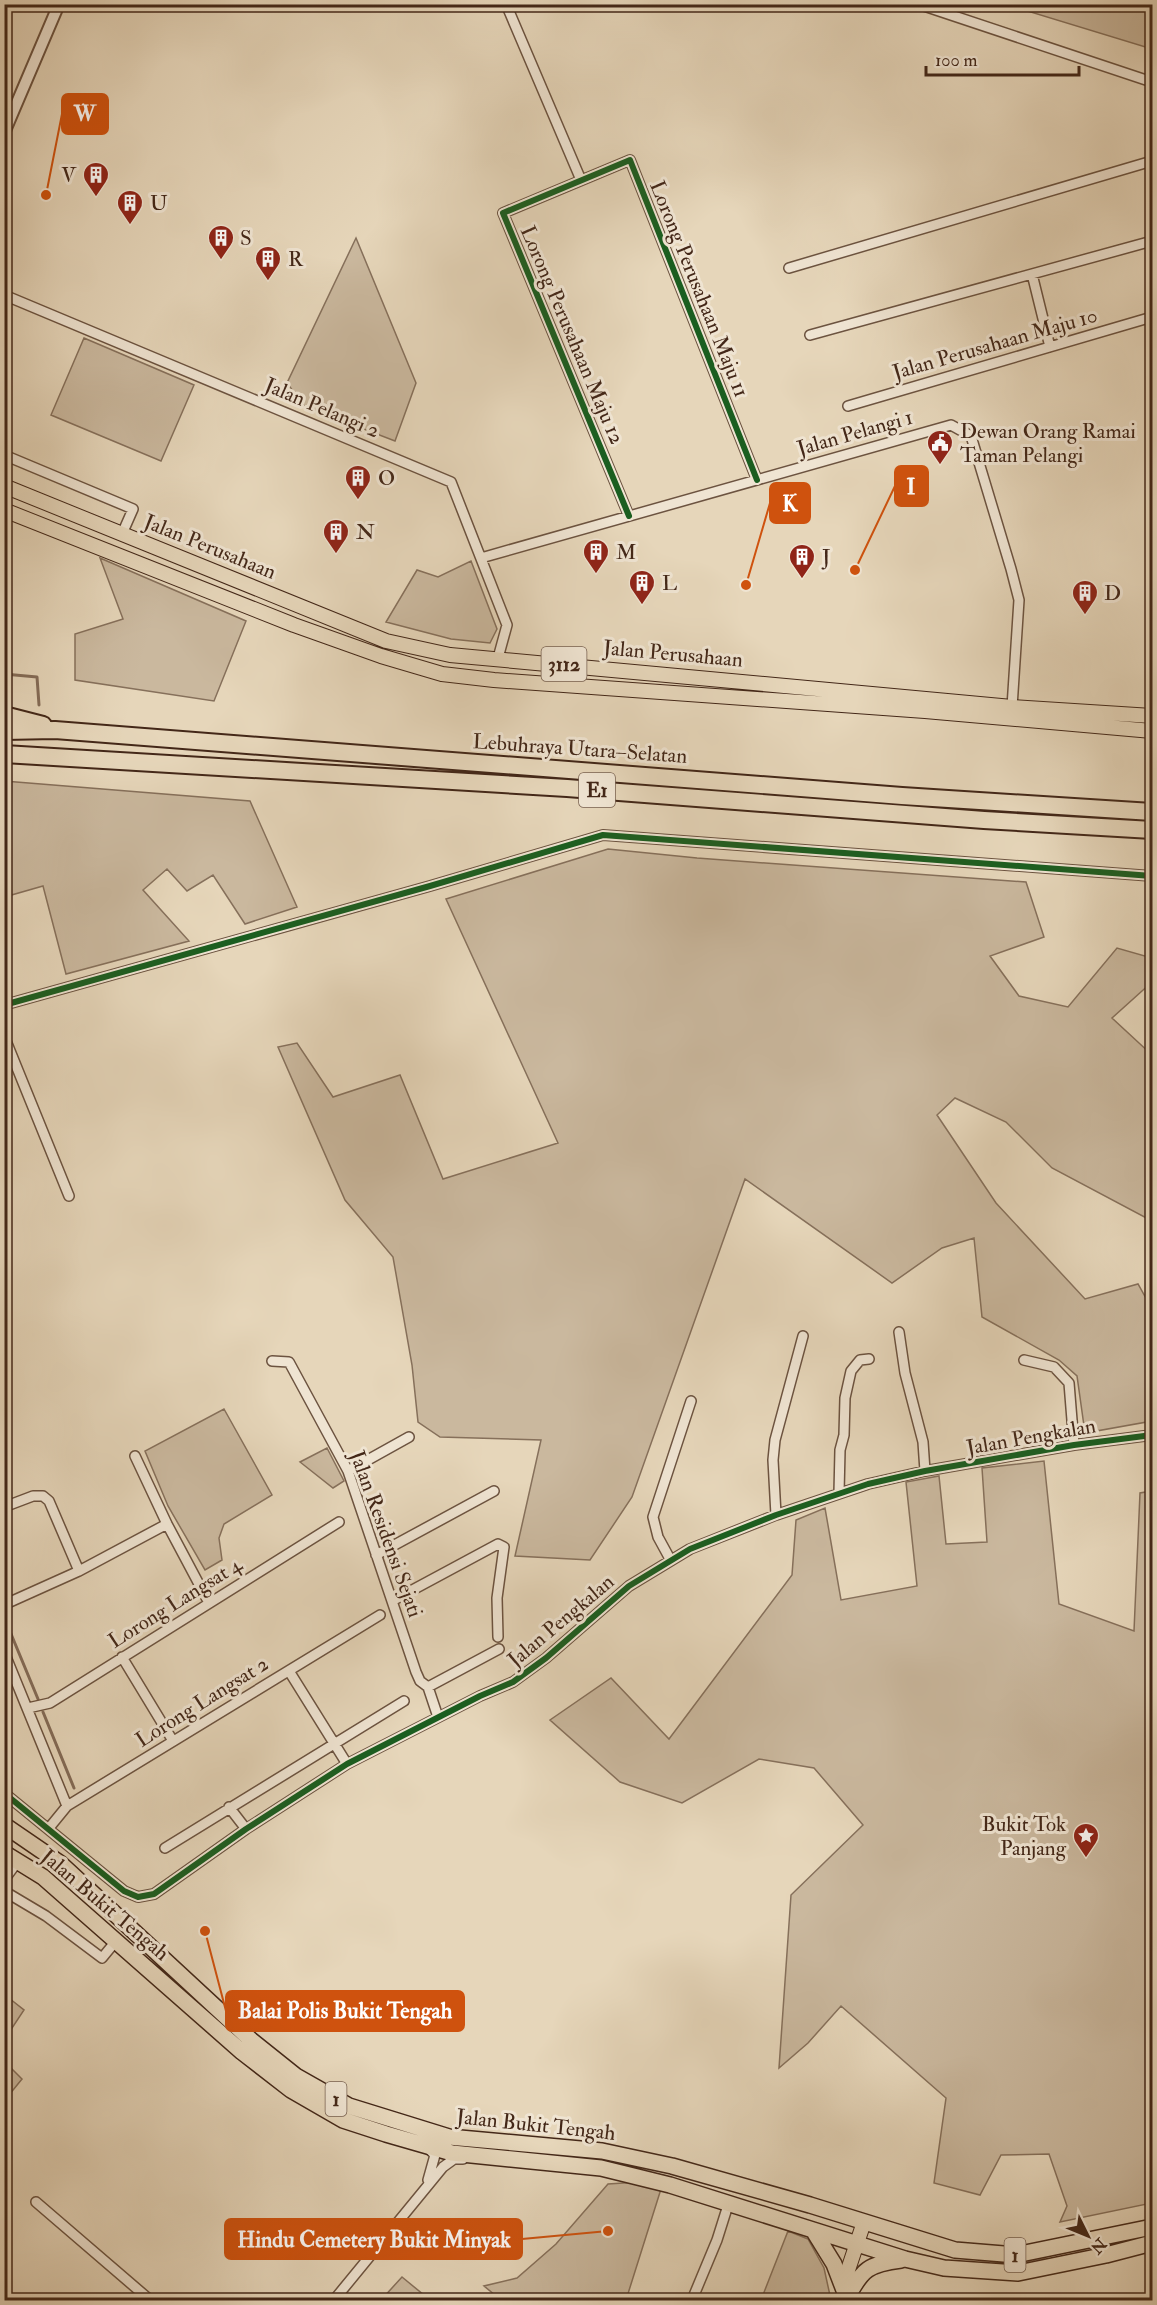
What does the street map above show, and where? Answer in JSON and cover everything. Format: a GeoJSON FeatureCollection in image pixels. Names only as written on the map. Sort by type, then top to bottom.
{"type":"FeatureCollection","features":[{"type":"Feature","properties":{"kind":"highway"},"geometry":{"type":"LineString","coordinates":[[4,715],[26,719],[55,730]]}},
{"type":"Feature","properties":{"kind":"highway","name":"Lebuhraya Utara–Selatan"},"geometry":{"type":"LineString","coordinates":[[4,731],[55,730],[902,796],[1152,812]]}},
{"type":"Feature","properties":{"kind":"highway","name":"Lebuhraya Utara–Selatan"},"geometry":{"type":"LineString","coordinates":[[4,754],[40,758],[567,788],[984,820],[1152,830]]}},
{"type":"Feature","properties":{"kind":"highway"},"geometry":{"type":"LineString","coordinates":[[4,759],[40,758]]}},
{"type":"Feature","properties":{"kind":"highway","name":"Jalan Bukit Tengah"},"geometry":{"type":"LineString","coordinates":[[5,1825],[61,1864],[251,2040],[296,2076],[349,2106],[449,2137],[602,2151],[672,2166],[955,2250],[1016,2255],[1152,2227]]}},
{"type":"Feature","properties":{"kind":"highway","name":"Jalan Bukit Tengah"},"geometry":{"type":"LineString","coordinates":[[4,1853],[43,1877],[242,2052],[291,2090],[343,2120],[452,2153],[601,2168],[729,2202],[905,2259],[944,2268],[1018,2273],[1152,2243]]}},
{"type":"Feature","properties":{"kind":"highway"},"geometry":{"type":"LineString","coordinates":[[813,2230],[834,2264],[847,2299]]}},
{"type":"Feature","properties":{"kind":"highway"},"geometry":{"type":"LineString","coordinates":[[847,2299],[856,2280],[872,2265],[905,2259]]}},
{"type":"Feature","properties":{"kind":"main road","name":"Jalan Perusahaan"},"geometry":{"type":"LineString","coordinates":[[4,486],[386,640],[450,655],[1012,707],[1152,716]]}},
{"type":"Feature","properties":{"kind":"main road","name":"Jalan Perusahaan"},"geometry":{"type":"LineString","coordinates":[[4,510],[294,625],[381,656],[442,674],[494,680],[926,711],[1152,731]]}},
{"type":"Feature","properties":{"kind":"main road"},"geometry":{"type":"LineString","coordinates":[[847,2299],[848,2270],[864,2222]]}},
{"type":"Feature","properties":{"kind":"street"},"geometry":{"type":"LineString","coordinates":[[4,133],[59,4]]}},
{"type":"Feature","properties":{"kind":"street"},"geometry":{"type":"LineString","coordinates":[[506,4],[581,180]]}},
{"type":"Feature","properties":{"kind":"street"},"geometry":{"type":"LineString","coordinates":[[918,4],[1152,82]]}},
{"type":"Feature","properties":{"kind":"street","name":"Lorong Perusahaan Maju 11"},"geometry":{"type":"LineString","coordinates":[[581,180],[630,160],[757,480]]}},
{"type":"Feature","properties":{"kind":"street"},"geometry":{"type":"LineString","coordinates":[[789,267],[1152,161]]}},
{"type":"Feature","properties":{"kind":"street","name":"Lorong Perusahaan Maju 12"},"geometry":{"type":"LineString","coordinates":[[581,180],[503,213],[629,516]]}},
{"type":"Feature","properties":{"kind":"street"},"geometry":{"type":"LineString","coordinates":[[810,335],[1152,241]]}},
{"type":"Feature","properties":{"kind":"street"},"geometry":{"type":"LineString","coordinates":[[1032,274],[1050,347]]}},
{"type":"Feature","properties":{"kind":"street","name":"Jalan Pelangi 2"},"geometry":{"type":"LineString","coordinates":[[4,295],[451,482],[507,625],[498,658]]}},
{"type":"Feature","properties":{"kind":"street","name":"Jalan Perusahaan Maju 10"},"geometry":{"type":"LineString","coordinates":[[848,406],[1152,317]]}},
{"type":"Feature","properties":{"kind":"street","name":"Jalan Pelangi 1"},"geometry":{"type":"LineString","coordinates":[[481,558],[951,425],[971,436],[1011,569],[1018,600],[1012,707]]}},
{"type":"Feature","properties":{"kind":"street"},"geometry":{"type":"LineString","coordinates":[[4,454],[133,509],[122,534]]}},
{"type":"Feature","properties":{"kind":"street"},"geometry":{"type":"LineString","coordinates":[[4,1005],[603,835],[1152,876]]}},
{"type":"Feature","properties":{"kind":"street"},"geometry":{"type":"LineString","coordinates":[[4,1036],[69,1196]]}},
{"type":"Feature","properties":{"kind":"street"},"geometry":{"type":"LineString","coordinates":[[899,1332],[904,1372],[923,1442],[925,1471]]}},
{"type":"Feature","properties":{"kind":"street"},"geometry":{"type":"LineString","coordinates":[[776,1515],[773,1460],[775,1440],[803,1336]]}},
{"type":"Feature","properties":{"kind":"street"},"geometry":{"type":"LineString","coordinates":[[839,1493],[845,1398],[851,1371],[860,1360],[869,1359]]}},
{"type":"Feature","properties":{"kind":"street"},"geometry":{"type":"LineString","coordinates":[[1024,1360],[1054,1367],[1069,1383],[1074,1446]]}},
{"type":"Feature","properties":{"kind":"street","name":"Jalan Residensi Sejati"},"geometry":{"type":"LineString","coordinates":[[272,1361],[289,1362],[348,1471],[416,1672],[420,1681],[428,1687]]}},
{"type":"Feature","properties":{"kind":"street"},"geometry":{"type":"LineString","coordinates":[[670,1559],[658,1537],[653,1517],[691,1401]]}},
{"type":"Feature","properties":{"kind":"street","name":"Jalan Pengkalan"},"geometry":{"type":"LineString","coordinates":[[4,1793],[115,1885],[138,1897],[154,1894],[246,1829],[347,1764],[480,1695],[513,1682],[529,1671],[613,1598],[670,1559],[706,1542],[776,1515],[868,1484],[925,1471],[1152,1435]]}},
{"type":"Feature","properties":{"kind":"street"},"geometry":{"type":"LineString","coordinates":[[348,1471],[409,1437]]}},
{"type":"Feature","properties":{"kind":"street"},"geometry":{"type":"LineString","coordinates":[[135,1456],[167,1524],[209,1603]]}},
{"type":"Feature","properties":{"kind":"street"},"geometry":{"type":"LineString","coordinates":[[376,1556],[494,1491]]}},
{"type":"Feature","properties":{"kind":"street"},"geometry":{"type":"LineString","coordinates":[[4,1507],[33,1496],[43,1496],[49,1501],[80,1571]]}},
{"type":"Feature","properties":{"kind":"street","name":"Lorong Langsat 4"},"geometry":{"type":"LineString","coordinates":[[28,1708],[50,1702],[339,1522]]}},
{"type":"Feature","properties":{"kind":"street"},"geometry":{"type":"LineString","coordinates":[[10,1602],[80,1571],[167,1524]]}},
{"type":"Feature","properties":{"kind":"street"},"geometry":{"type":"LineString","coordinates":[[392,1601],[498,1544],[504,1547],[497,1598],[498,1637]]}},
{"type":"Feature","properties":{"kind":"street","name":"Lorong Langsat 2"},"geometry":{"type":"LineString","coordinates":[[49,1828],[67,1806],[380,1615]]}},
{"type":"Feature","properties":{"kind":"street"},"geometry":{"type":"LineString","coordinates":[[438,1717],[428,1687],[499,1649]]}},
{"type":"Feature","properties":{"kind":"street"},"geometry":{"type":"LineString","coordinates":[[4,1652],[67,1806]]}},
{"type":"Feature","properties":{"kind":"street"},"geometry":{"type":"LineString","coordinates":[[122,1657],[173,1742]]}},
{"type":"Feature","properties":{"kind":"street"},"geometry":{"type":"LineString","coordinates":[[289,1671],[347,1764]]}},
{"type":"Feature","properties":{"kind":"street"},"geometry":{"type":"LineString","coordinates":[[165,1848],[404,1701]]}},
{"type":"Feature","properties":{"kind":"street"},"geometry":{"type":"LineString","coordinates":[[229,1807],[246,1829]]}},
{"type":"Feature","properties":{"kind":"street"},"geometry":{"type":"LineString","coordinates":[[4,1880],[18,1861]]}},
{"type":"Feature","properties":{"kind":"street"},"geometry":{"type":"LineString","coordinates":[[4,1891],[46,1916],[102,1958],[116,1941]]}},
{"type":"Feature","properties":{"kind":"street"},"geometry":{"type":"LineString","coordinates":[[427,2147],[435,2155],[427,2185]]}},
{"type":"Feature","properties":{"kind":"street"},"geometry":{"type":"LineString","coordinates":[[334,2301],[443,2168],[454,2159],[492,2156]]}},
{"type":"Feature","properties":{"kind":"street"},"geometry":{"type":"LineString","coordinates":[[36,2202],[150,2301]]}},
{"type":"Feature","properties":{"kind":"street"},"geometry":{"type":"LineString","coordinates":[[692,2301],[717,2240],[729,2202]]}},
{"type":"Feature","properties":{"kind":"shaded area"},"geometry":{"type":"Polygon","coordinates":[[[1008,5],[1152,5],[1152,49],[1008,5]]]}},
{"type":"Feature","properties":{"kind":"shaded area"},"geometry":{"type":"Polygon","coordinates":[[[356,238],[416,383],[395,441],[304,406],[287,383],[356,238]]]}},
{"type":"Feature","properties":{"kind":"shaded area"},"geometry":{"type":"Polygon","coordinates":[[[84,338],[194,385],[161,461],[51,415],[84,338]]]}},
{"type":"Feature","properties":{"kind":"shaded area"},"geometry":{"type":"Polygon","coordinates":[[[100,558],[246,621],[214,701],[75,680],[75,634],[123,619],[100,558]]]}},
{"type":"Feature","properties":{"kind":"shaded area"},"geometry":{"type":"Polygon","coordinates":[[[471,561],[497,629],[490,643],[451,639],[386,622],[417,570],[438,577],[471,561]]]}},
{"type":"Feature","properties":{"kind":"shaded area"},"geometry":{"type":"Polygon","coordinates":[[[4,781],[250,801],[297,907],[245,924],[213,875],[187,891],[167,869],[143,890],[189,941],[66,974],[43,886],[8,896],[5,885],[4,781]]]}},
{"type":"Feature","properties":{"kind":"shaded area"},"geometry":{"type":"Polygon","coordinates":[[[608,849],[697,858],[1026,882],[1044,937],[990,956],[1019,996],[1068,1007],[1117,948],[1152,958],[1152,982],[1112,1018],[1152,1055],[1152,1221],[1052,1168],[1006,1122],[955,1098],[937,1115],[996,1203],[1085,1299],[1138,1284],[1152,1309],[1152,1421],[1085,1433],[1077,1376],[1059,1360],[982,1317],[974,1238],[942,1248],[892,1283],[745,1179],[632,1497],[590,1560],[515,1556],[541,1440],[440,1437],[418,1422],[412,1365],[393,1257],[345,1200],[278,1047],[297,1043],[333,1097],[400,1075],[443,1179],[558,1143],[446,899],[608,849]]]}},
{"type":"Feature","properties":{"kind":"shaded area"},"geometry":{"type":"Polygon","coordinates":[[[224,1409],[272,1495],[224,1524],[219,1538],[222,1560],[205,1570],[168,1506],[145,1451],[224,1409]]]}},
{"type":"Feature","properties":{"kind":"shaded area"},"geometry":{"type":"Polygon","coordinates":[[[327,1448],[344,1481],[333,1488],[300,1462],[327,1448]]]}},
{"type":"Feature","properties":{"kind":"shaded area"},"geometry":{"type":"Polygon","coordinates":[[[1044,1461],[1059,1604],[1134,1631],[1140,1493],[1152,1491],[1152,2203],[1060,2222],[1067,2206],[1049,2154],[1001,2155],[980,2195],[934,2183],[946,2098],[841,2006],[808,2043],[779,2068],[791,1895],[863,1825],[814,1768],[759,1759],[682,1803],[620,1782],[550,1720],[611,1678],[669,1739],[792,1575],[796,1520],[825,1508],[841,1600],[917,1586],[906,1482],[939,1476],[946,1544],[987,1542],[982,1468],[1044,1461]]]}},
{"type":"Feature","properties":{"kind":"shaded area"},"geometry":{"type":"Polygon","coordinates":[[[5,1995],[24,2010],[10,2031],[7,2064],[22,2079],[5,2100],[5,1995]]]}},
{"type":"Feature","properties":{"kind":"shaded area"},"geometry":{"type":"Polygon","coordinates":[[[639,2182],[661,2189],[626,2300],[501,2300],[484,2286],[517,2278],[556,2244],[608,2184],[639,2182]]]}},
{"type":"Feature","properties":{"kind":"shaded area"},"geometry":{"type":"Polygon","coordinates":[[[788,2231],[808,2239],[824,2268],[831,2300],[761,2300],[788,2231]]]}},
{"type":"Feature","properties":{"kind":"shaded area"},"geometry":{"type":"Polygon","coordinates":[[[402,2277],[430,2300],[381,2300],[402,2277]]]}},
{"type":"Feature","properties":{"kind":"waterway"},"geometry":{"type":"LineString","coordinates":[[4,674],[37,677],[39,705]]}},
{"type":"Feature","properties":{"kind":"waterway"},"geometry":{"type":"LineString","coordinates":[[4,1617],[38,1699]]}},
{"type":"Feature","properties":{"kind":"waterway"},"geometry":{"type":"LineString","coordinates":[[43,1712],[74,1788]]}},
{"type":"Feature","properties":{"kind":"cycle path"},"geometry":{"type":"LineString","coordinates":[[629,516],[503,213],[630,160],[757,480]]}},
{"type":"Feature","properties":{"kind":"cycle path"},"geometry":{"type":"LineString","coordinates":[[4,1005],[430,886],[603,835],[1152,876]]}},
{"type":"Feature","properties":{"kind":"cycle path"},"geometry":{"type":"LineString","coordinates":[[4,1793],[124,1891],[138,1897],[154,1894],[246,1829],[347,1764],[480,1696],[513,1682],[546,1658],[629,1586],[690,1549],[776,1515],[868,1484],[925,1471],[1074,1445],[1152,1435]]}},
{"type":"Feature","properties":{"kind":"place","name":"W"},"geometry":{"type":"Point","coordinates":[46,195]}},
{"type":"Feature","properties":{"kind":"place","name":"V"},"geometry":{"type":"Point","coordinates":[96,198]}},
{"type":"Feature","properties":{"kind":"place","name":"U"},"geometry":{"type":"Point","coordinates":[130,226]}},
{"type":"Feature","properties":{"kind":"place","name":"S"},"geometry":{"type":"Point","coordinates":[221,261]}},
{"type":"Feature","properties":{"kind":"place","name":"R"},"geometry":{"type":"Point","coordinates":[268,282]}},
{"type":"Feature","properties":{"kind":"place","name":"Dewan Orang Ramai Taman Pelangi"},"geometry":{"type":"Point","coordinates":[940,466]}},
{"type":"Feature","properties":{"kind":"place","name":"O"},"geometry":{"type":"Point","coordinates":[358,501]}},
{"type":"Feature","properties":{"kind":"place","name":"N"},"geometry":{"type":"Point","coordinates":[336,555]}},
{"type":"Feature","properties":{"kind":"place","name":"I"},"geometry":{"type":"Point","coordinates":[855,570]}},
{"type":"Feature","properties":{"kind":"place","name":"M"},"geometry":{"type":"Point","coordinates":[596,575]}},
{"type":"Feature","properties":{"kind":"place","name":"J"},"geometry":{"type":"Point","coordinates":[802,580]}},
{"type":"Feature","properties":{"kind":"place","name":"K"},"geometry":{"type":"Point","coordinates":[746,585]}},
{"type":"Feature","properties":{"kind":"place","name":"L"},"geometry":{"type":"Point","coordinates":[642,606]}},
{"type":"Feature","properties":{"kind":"place","name":"D"},"geometry":{"type":"Point","coordinates":[1085,616]}},
{"type":"Feature","properties":{"kind":"place","name":"Bukit Tok Panjang"},"geometry":{"type":"Point","coordinates":[1086,1859]}},
{"type":"Feature","properties":{"kind":"place","name":"Balai Polis Bukit Tengah"},"geometry":{"type":"Point","coordinates":[205,1931]}},
{"type":"Feature","properties":{"kind":"place","name":"Hindu Cemetery Bukit Minyak"},"geometry":{"type":"Point","coordinates":[608,2231]}}]}
